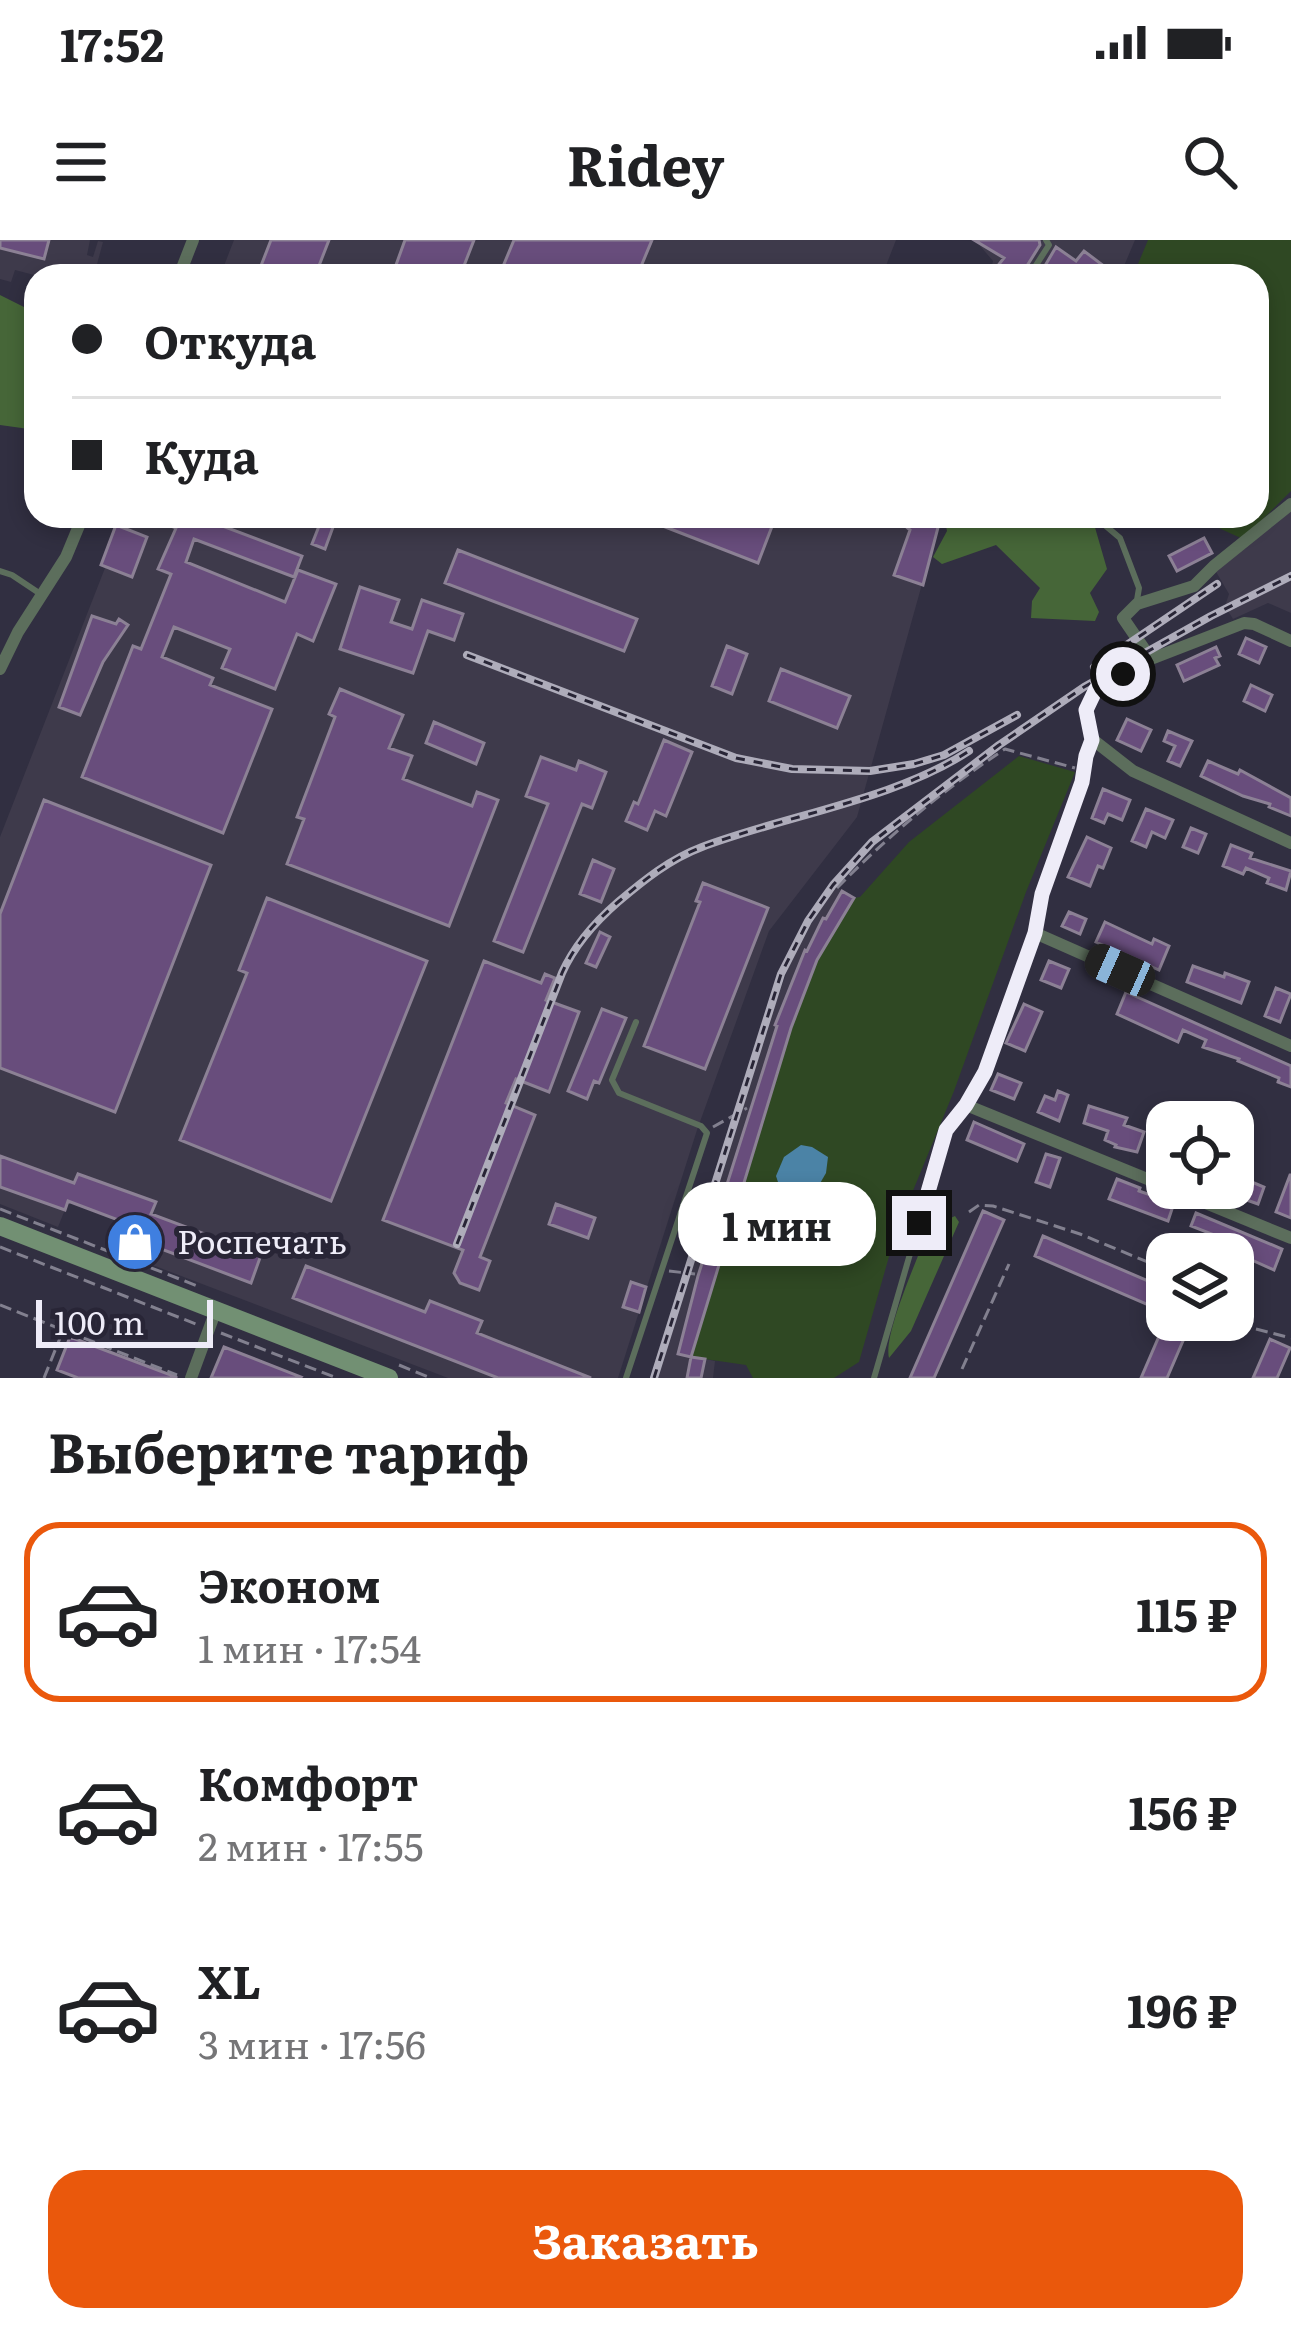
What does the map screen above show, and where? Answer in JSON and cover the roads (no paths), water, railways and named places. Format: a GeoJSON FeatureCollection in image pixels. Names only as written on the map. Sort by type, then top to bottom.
{"type":"FeatureCollection","features":[{"type":"Feature","properties":{"kind":"street"},"geometry":{"type":"LineString","coordinates":[[0,669],[78,528]]}},
{"type":"Feature","properties":{"kind":"street"},"geometry":{"type":"LineString","coordinates":[[1261,528],[1193,586],[1137,604],[1123,618],[1150,659],[1244,623],[1291,641]]}},
{"type":"Feature","properties":{"kind":"street"},"geometry":{"type":"LineString","coordinates":[[1092,740],[1133,771],[1291,843]]}},
{"type":"Feature","properties":{"kind":"street"},"geometry":{"type":"LineString","coordinates":[[1035,933],[1291,1046]]}},
{"type":"Feature","properties":{"kind":"street"},"geometry":{"type":"LineString","coordinates":[[966,1105],[1146,1179]]}},
{"type":"Feature","properties":{"kind":"street"},"geometry":{"type":"LineString","coordinates":[[1220,1209],[1291,1238]]}},
{"type":"Feature","properties":{"kind":"street"},"geometry":{"type":"LineString","coordinates":[[0,1226],[212,1320],[388,1378]]}},
{"type":"Feature","properties":{"kind":"street"},"geometry":{"type":"LineString","coordinates":[[188,1378],[212,1320]]}},
{"type":"Feature","properties":{"kind":"lane"},"geometry":{"type":"LineString","coordinates":[[1108,528],[1120,538],[1138,588],[1137,604]]}},
{"type":"Feature","properties":{"kind":"lane"},"geometry":{"type":"LineString","coordinates":[[0,571],[42,595]]}},
{"type":"Feature","properties":{"kind":"lane"},"geometry":{"type":"LineString","coordinates":[[874,1378],[946,1130],[985,1072],[1035,933],[1042,894],[1092,740],[1086,710],[1096,689],[1150,659]]}},
{"type":"Feature","properties":{"kind":"lane"},"geometry":{"type":"LineString","coordinates":[[626,1378],[707,1133],[701,1126],[620,1093],[612,1080],[635,1022]]}},
{"type":"Feature","properties":{"kind":"water"},"geometry":{"type":"Polygon","coordinates":[[[801,1145],[828,1157],[826,1173],[815,1192],[794,1195],[781,1191],[776,1176],[784,1157],[801,1145]]]}},
{"type":"Feature","properties":{"kind":"railway"},"geometry":{"type":"LineString","coordinates":[[654,1378],[781,974],[833,885],[872,842],[1084,687],[1291,576]]}},
{"type":"Feature","properties":{"kind":"railway"},"geometry":{"type":"LineString","coordinates":[[1094,667],[1217,584]]}},
{"type":"Feature","properties":{"kind":"railway"},"geometry":{"type":"LineString","coordinates":[[467,655],[736,758],[792,769],[870,771],[914,764],[944,755],[1017,715]]}},
{"type":"Feature","properties":{"kind":"railway"},"geometry":{"type":"LineString","coordinates":[[457,1244],[562,973],[579,943],[610,910],[690,852],[908,782],[969,751]]}},
{"type":"Feature","properties":{"kind":"place","name":"Роспечать"},"geometry":{"type":"Point","coordinates":[135,1242]}}]}
